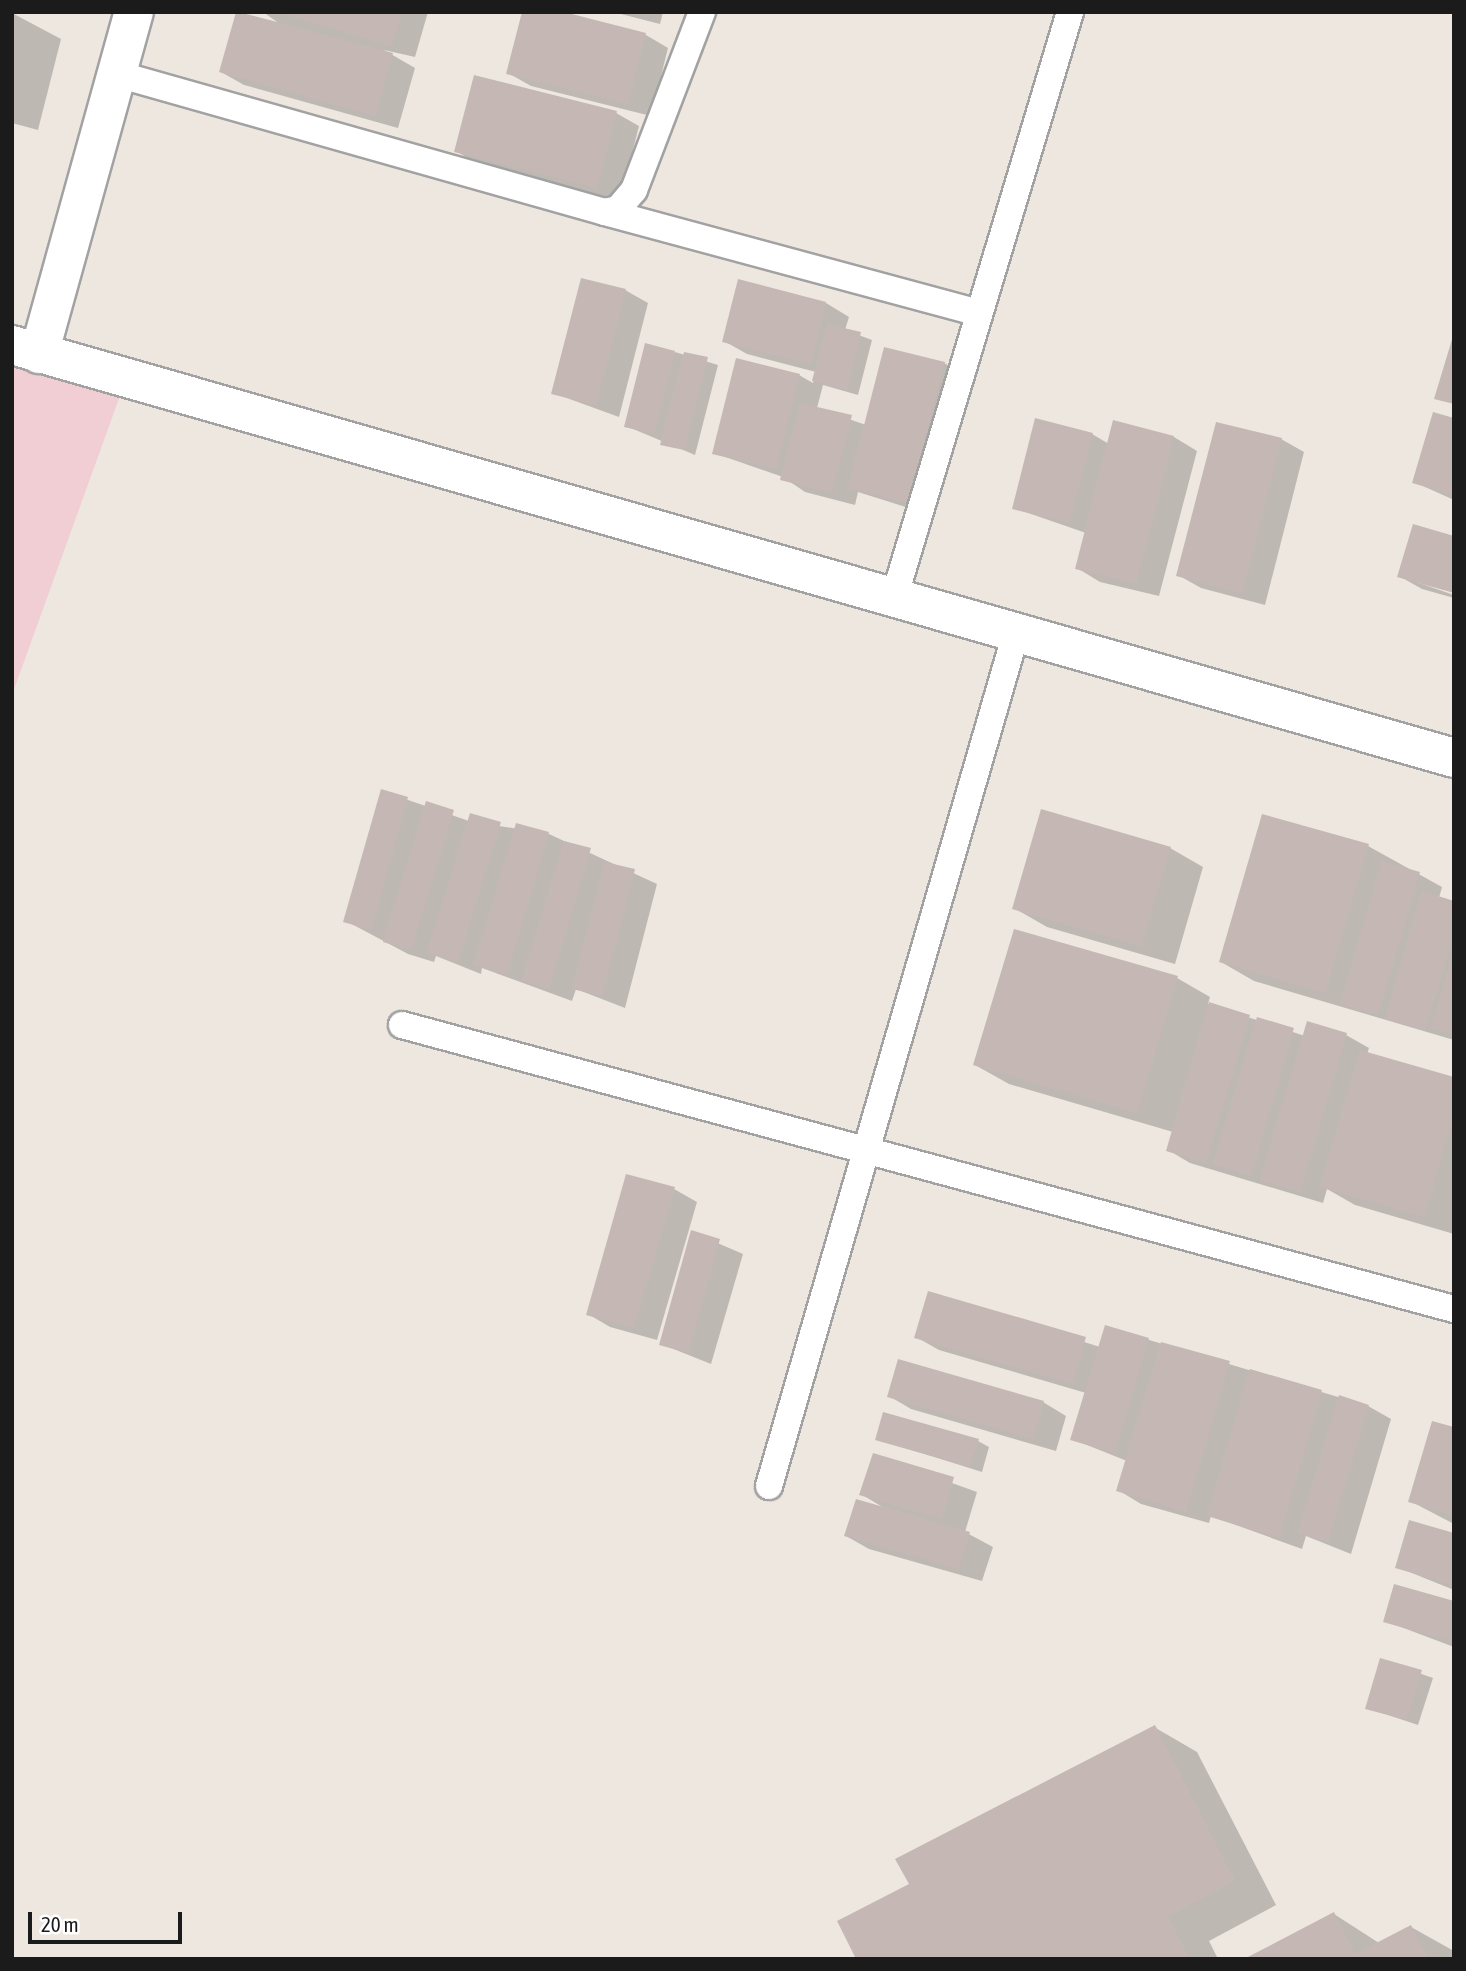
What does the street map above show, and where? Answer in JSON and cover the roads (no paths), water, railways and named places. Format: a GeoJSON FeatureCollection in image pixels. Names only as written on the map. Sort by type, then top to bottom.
{"type":"FeatureCollection","features":[{"type":"Feature","properties":{"kind":"street"},"geometry":{"type":"LineString","coordinates":[[134,12],[117,74],[26,350],[1454,758]]}},
{"type":"Feature","properties":{"kind":"lane"},"geometry":{"type":"LineString","coordinates":[[605,212],[618,209],[634,190],[702,12]]}},
{"type":"Feature","properties":{"kind":"lane"},"geometry":{"type":"LineString","coordinates":[[894,598],[1070,12]]}},
{"type":"Feature","properties":{"kind":"lane"},"geometry":{"type":"LineString","coordinates":[[117,74],[605,212],[979,313]]}},
{"type":"Feature","properties":{"kind":"lane"},"geometry":{"type":"LineString","coordinates":[[769,1486],[1016,633]]}},
{"type":"Feature","properties":{"kind":"lane"},"geometry":{"type":"LineString","coordinates":[[402,1025],[1454,1309]]}}]}
